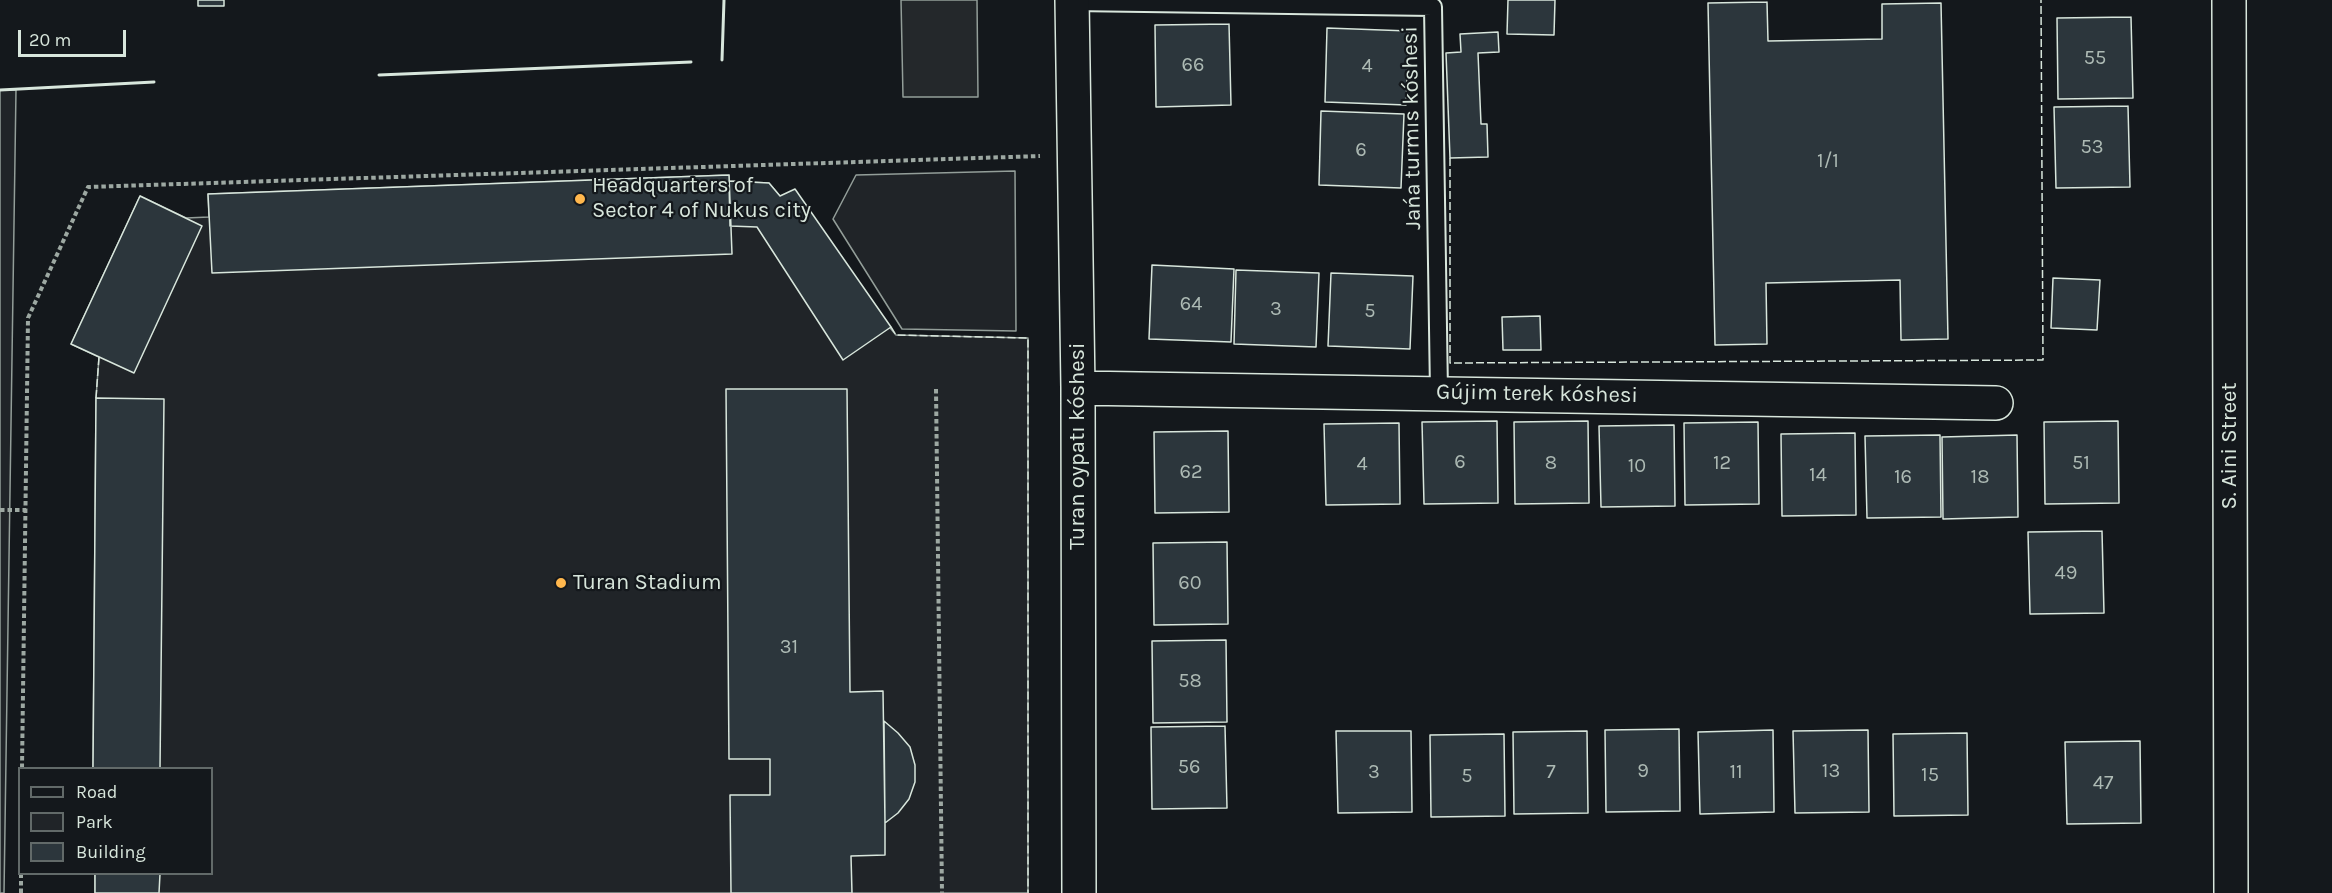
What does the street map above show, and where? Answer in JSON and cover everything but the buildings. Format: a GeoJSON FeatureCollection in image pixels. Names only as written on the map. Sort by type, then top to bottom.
{"type":"FeatureCollection","features":[{"type":"Feature","properties":{"kind":"street","name":"S. Aini Street"},"geometry":{"type":"LineString","coordinates":[[2229,0],[2231,893]]}},
{"type":"Feature","properties":{"kind":"street","name":"Turan oypatı kóshesi"},"geometry":{"type":"LineString","coordinates":[[1072,1],[1078,388],[1079,893]]}},
{"type":"Feature","properties":{"kind":"street","name":"Gújim terek kóshesi"},"geometry":{"type":"LineString","coordinates":[[1078,388],[1438,392],[1996,403]]}},
{"type":"Feature","properties":{"kind":"lane","name":"Jańa turmıs kóshesi"},"geometry":{"type":"LineString","coordinates":[[1072,1],[1433,7],[1438,392]]}},
{"type":"Feature","properties":{"kind":"path"},"geometry":{"type":"LineString","coordinates":[[22,767],[28,318],[88,187],[1074,155]]}},
{"type":"Feature","properties":{"kind":"path"},"geometry":{"type":"LineString","coordinates":[[936,389],[942,893]]}},
{"type":"Feature","properties":{"kind":"path"},"geometry":{"type":"LineString","coordinates":[[0,510],[26,510]]}},
{"type":"Feature","properties":{"kind":"path"},"geometry":{"type":"LineString","coordinates":[[21,875],[21,893]]}},
{"type":"Feature","properties":{"kind":"green space"},"geometry":{"type":"Polygon","coordinates":[[[0,90],[16,90],[4,893],[0,893],[0,90]]]}},
{"type":"Feature","properties":{"kind":"green space"},"geometry":{"type":"Polygon","coordinates":[[[1015,171],[1016,331],[902,329],[833,219],[856,175],[1015,171]]]}},
{"type":"Feature","properties":{"kind":"green space","name":"Turan Stadium"},"geometry":{"type":"Polygon","coordinates":[[[729,175],[729,181],[769,183],[896,335],[1028,338],[1028,893],[95,893],[95,875],[213,875],[213,767],[93,767],[96,398],[99,357],[71,344],[140,196],[186,218],[209,217],[208,194],[729,175]]]}},
{"type":"Feature","properties":{"kind":"shaded area"},"geometry":{"type":"Polygon","coordinates":[[[901,0],[977,0],[978,97],[903,97],[901,0]]]}},
{"type":"Feature","properties":{"kind":"fence"},"geometry":{"type":"LineString","coordinates":[[1450,158],[1450,363],[2043,360],[2041,0]]}},
{"type":"Feature","properties":{"kind":"fence"},"geometry":{"type":"LineString","coordinates":[[891,327],[896,335],[1028,338],[1028,893]]}},
{"type":"Feature","properties":{"kind":"fence"},"geometry":{"type":"LineString","coordinates":[[96,398],[99,357]]}},
{"type":"Feature","properties":{"kind":"wall"},"geometry":{"type":"LineString","coordinates":[[722,60],[724,0]]}},
{"type":"Feature","properties":{"kind":"wall"},"geometry":{"type":"LineString","coordinates":[[379,75],[691,62]]}},
{"type":"Feature","properties":{"kind":"wall"},"geometry":{"type":"LineString","coordinates":[[0,90],[154,82]]}},
{"type":"Feature","properties":{"kind":"place","name":"Headquarters of Sector 4 of Nukus city"},"geometry":{"type":"Point","coordinates":[580,199]}},
{"type":"Feature","properties":{"kind":"place","name":"Turan Stadium"},"geometry":{"type":"Point","coordinates":[561,583]}}]}
